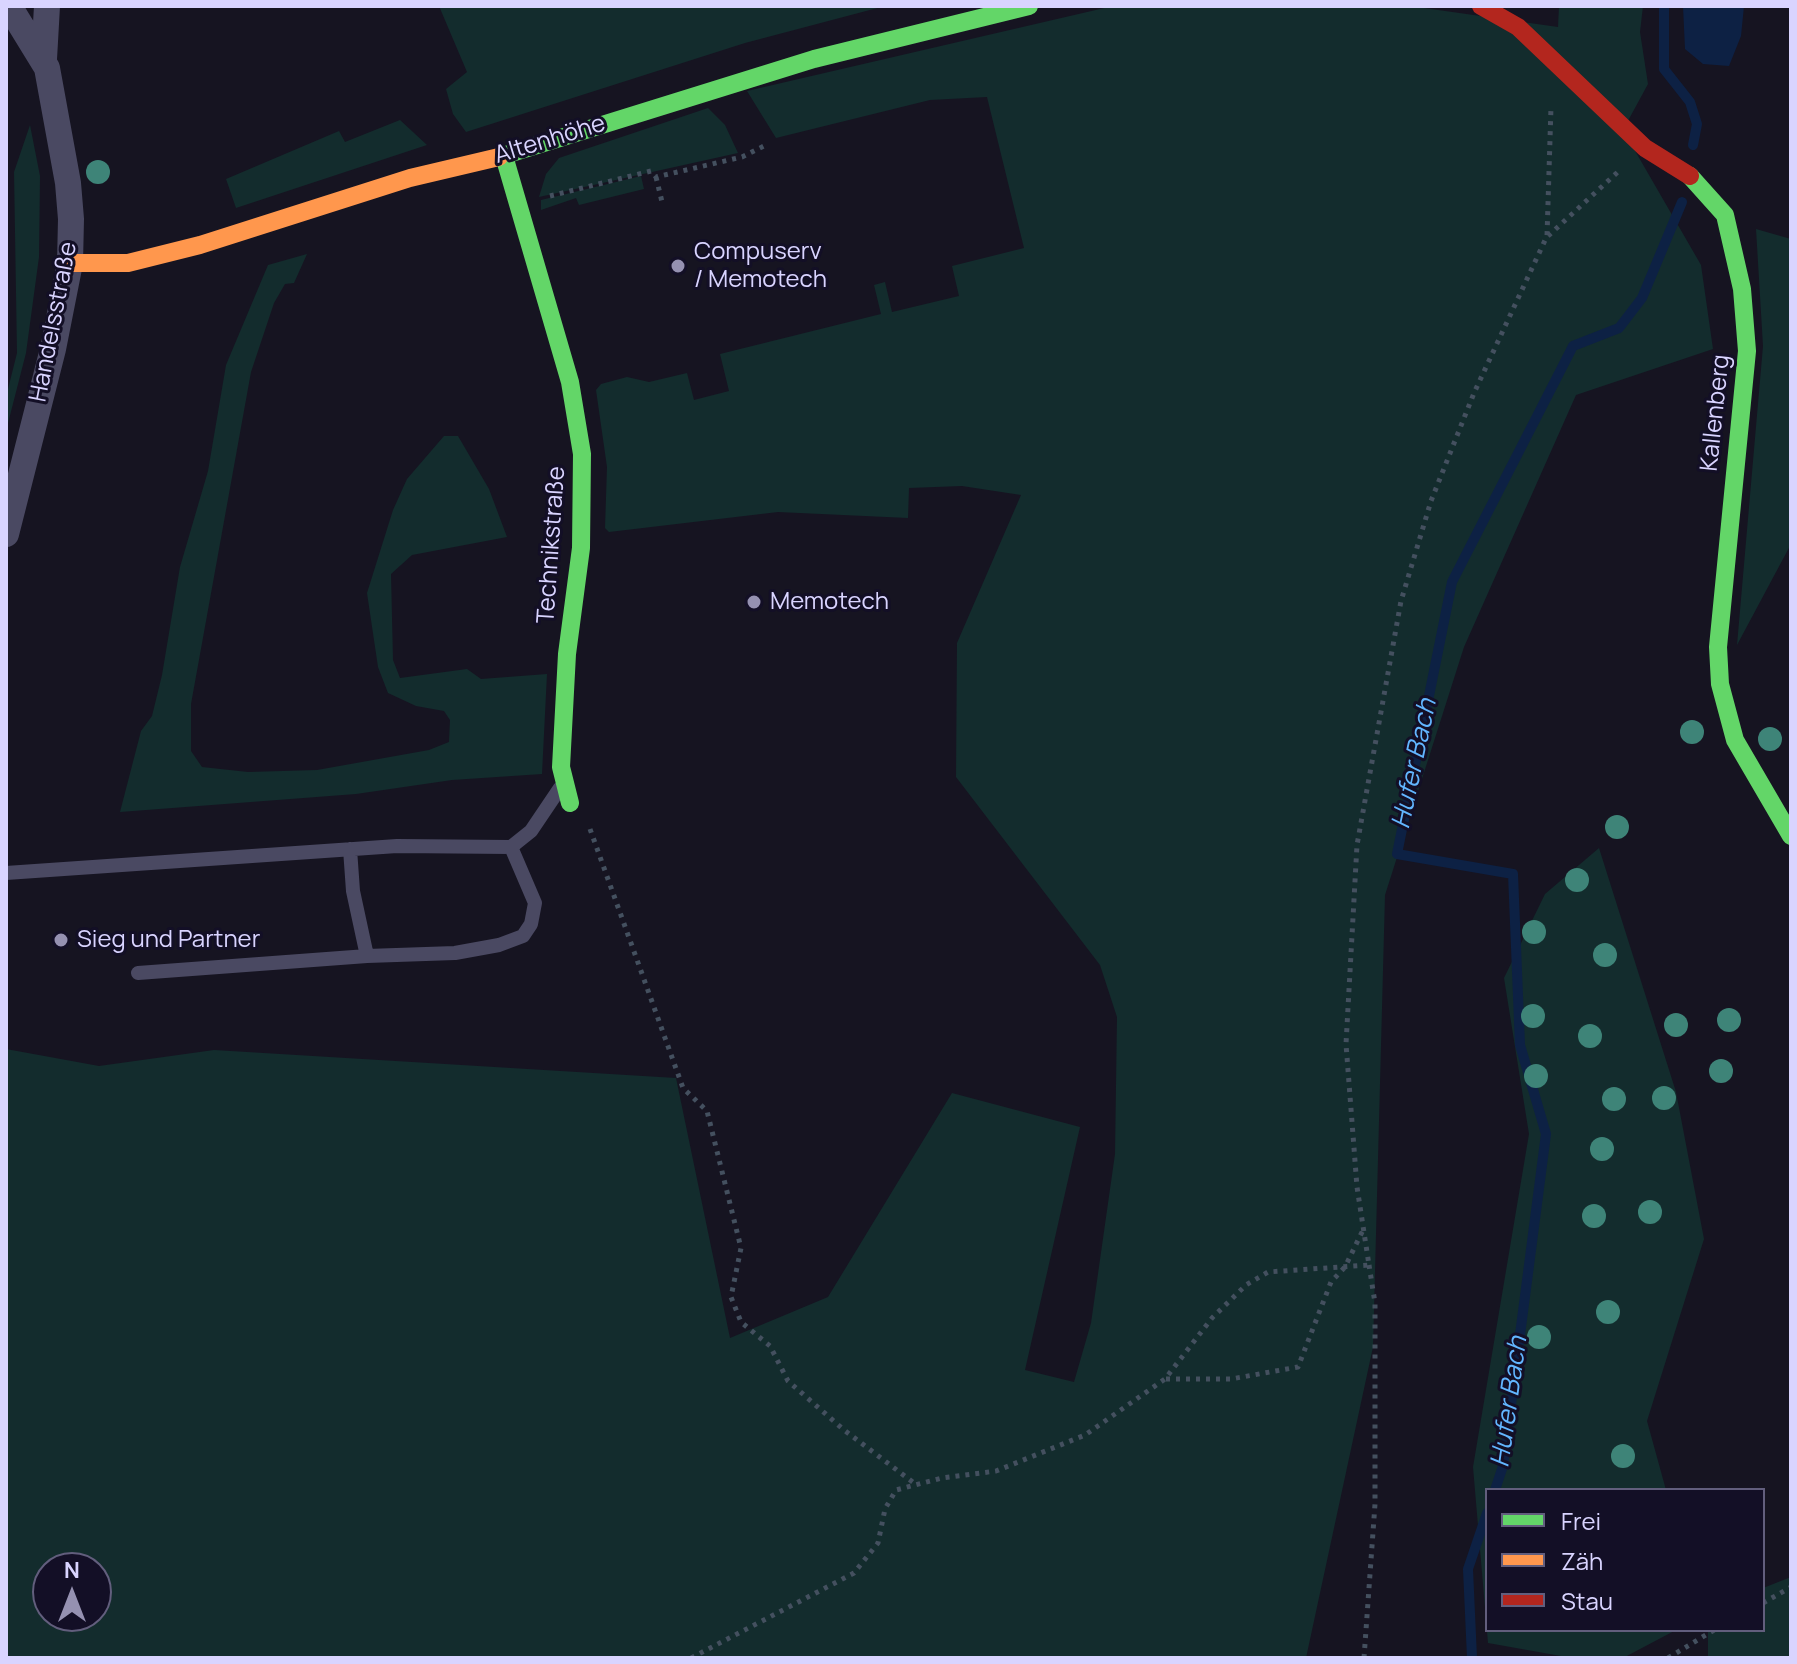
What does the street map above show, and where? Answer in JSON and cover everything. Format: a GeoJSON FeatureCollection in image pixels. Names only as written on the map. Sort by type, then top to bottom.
{"type":"FeatureCollection","features":[{"type":"Feature","properties":{"kind":"street","name":"Handelsstraße"},"geometry":{"type":"LineString","coordinates":[[9,6],[44,59]]}},
{"type":"Feature","properties":{"kind":"street","name":"Handelsstraße"},"geometry":{"type":"LineString","coordinates":[[6,534],[53,349],[70,263],[68,183],[44,59],[47,6]]}},
{"type":"Feature","properties":{"kind":"street","name":"Altenhöhe"},"geometry":{"type":"LineString","coordinates":[[70,263],[128,263],[172,253],[410,178],[504,156],[801,63],[1029,6]]}},
{"type":"Feature","properties":{"kind":"street"},"geometry":{"type":"LineString","coordinates":[[1493,8],[1552,58]]}},
{"type":"Feature","properties":{"kind":"street","name":"Kallenberg"},"geometry":{"type":"LineString","coordinates":[[1552,58],[1645,148],[1689,175],[1725,215],[1742,289],[1747,351],[1718,647],[1720,684],[1735,740],[1791,836]]}},
{"type":"Feature","properties":{"kind":"street","name":"Technikstraße"},"geometry":{"type":"LineString","coordinates":[[504,156],[570,382],[582,454],[581,548],[567,654],[561,767],[570,803]]}},
{"type":"Feature","properties":{"kind":"lane"},"geometry":{"type":"LineString","coordinates":[[6,873],[350,849],[471,845],[511,847],[531,831],[563,784]]}},
{"type":"Feature","properties":{"kind":"lane"},"geometry":{"type":"LineString","coordinates":[[138,973],[367,956],[455,953],[499,945],[523,936],[531,924],[535,903],[511,847]]}},
{"type":"Feature","properties":{"kind":"lane"},"geometry":{"type":"LineString","coordinates":[[350,849],[353,891],[367,956]]}},
{"type":"Feature","properties":{"kind":"path"},"geometry":{"type":"LineString","coordinates":[[1547,236],[1552,58]]}},
{"type":"Feature","properties":{"kind":"path"},"geometry":{"type":"LineString","coordinates":[[656,177],[742,157],[766,145]]}},
{"type":"Feature","properties":{"kind":"path"},"geometry":{"type":"LineString","coordinates":[[1364,1658],[1375,1504],[1375,1303],[1364,1229],[1346,1044],[1357,845],[1401,601],[1431,501],[1474,393],[1547,236],[1645,148]]}},
{"type":"Feature","properties":{"kind":"path"},"geometry":{"type":"LineString","coordinates":[[519,203],[651,171],[656,177],[663,206]]}},
{"type":"Feature","properties":{"kind":"path"},"geometry":{"type":"LineString","coordinates":[[570,803],[589,827],[683,1088],[707,1111],[741,1248],[731,1297],[741,1322],[770,1346],[788,1381],[844,1430],[915,1484]]}},
{"type":"Feature","properties":{"kind":"path"},"geometry":{"type":"LineString","coordinates":[[1165,1379],[1231,1379],[1298,1367],[1331,1282],[1345,1267],[1364,1229]]}},
{"type":"Feature","properties":{"kind":"path"},"geometry":{"type":"LineString","coordinates":[[691,1658],[854,1573],[878,1543],[885,1509],[896,1490],[996,1471],[1085,1435],[1165,1379],[1212,1318],[1246,1285],[1268,1272],[1369,1265]]}},
{"type":"Feature","properties":{"kind":"path"},"geometry":{"type":"LineString","coordinates":[[1765,1602],[1791,1587]]}},
{"type":"Feature","properties":{"kind":"path"},"geometry":{"type":"LineString","coordinates":[[1668,1658],[1711,1632]]}},
{"type":"Feature","properties":{"kind":"green space"},"geometry":{"type":"Polygon","coordinates":[[[439,6],[885,6],[745,43],[466,132],[453,114],[446,89],[467,72],[439,6]]]}},
{"type":"Feature","properties":{"kind":"green space"},"geometry":{"type":"Polygon","coordinates":[[[1113,6],[1410,6],[1558,27],[1559,6],[1643,6],[1640,32],[1648,84],[1623,130],[1701,265],[1713,349],[1576,395],[1464,647],[1385,895],[1373,1347],[1306,1658],[6,1658],[6,1049],[99,1066],[214,1050],[676,1078],[730,1338],[828,1297],[952,1093],[1080,1127],[1025,1370],[1074,1382],[1091,1323],[1115,1154],[1117,1017],[1100,965],[956,777],[957,643],[1021,495],[962,486],[909,488],[908,518],[778,512],[609,532],[605,528],[607,467],[596,390],[601,384],[627,377],[649,382],[687,373],[694,400],[729,391],[720,354],[881,314],[874,285],[885,282],[892,312],[959,296],[952,266],[1024,248],[987,97],[930,100],[776,138],[747,91],[1113,6]]]}},
{"type":"Feature","properties":{"kind":"green space"},"geometry":{"type":"Polygon","coordinates":[[[708,108],[725,125],[738,153],[539,197],[546,174],[559,158],[708,108]]]}},
{"type":"Feature","properties":{"kind":"green space"},"geometry":{"type":"Polygon","coordinates":[[[400,120],[427,145],[236,208],[226,179],[339,131],[345,142],[400,120]]]}},
{"type":"Feature","properties":{"kind":"green space"},"geometry":{"type":"Polygon","coordinates":[[[30,125],[40,176],[39,257],[26,353],[6,431],[6,397],[17,353],[14,172],[30,125]]]}},
{"type":"Feature","properties":{"kind":"green space"},"geometry":{"type":"Polygon","coordinates":[[[641,176],[644,189],[579,205],[576,198],[541,210],[541,200],[641,176]]]}},
{"type":"Feature","properties":{"kind":"green space"},"geometry":{"type":"Polygon","coordinates":[[[1756,229],[1791,239],[1791,544],[1737,645],[1763,346],[1756,229]]]}},
{"type":"Feature","properties":{"kind":"green space"},"geometry":{"type":"Polygon","coordinates":[[[307,254],[294,283],[285,284],[274,303],[251,372],[191,704],[191,751],[202,767],[248,772],[317,770],[429,750],[449,742],[450,720],[444,711],[416,706],[388,693],[378,667],[367,593],[393,510],[407,479],[444,436],[458,436],[489,489],[507,537],[412,555],[391,574],[393,660],[400,678],[467,669],[481,679],[547,674],[542,774],[452,780],[356,794],[120,812],[141,731],[152,716],[162,675],[180,567],[208,471],[226,365],[268,265],[307,254]]]}},
{"type":"Feature","properties":{"kind":"green space"},"geometry":{"type":"Polygon","coordinates":[[[1599,848],[1676,1092],[1704,1239],[1647,1421],[1665,1488],[1485,1488],[1485,1608],[1473,1467],[1529,1134],[1504,978],[1545,894],[1599,848]]]}},
{"type":"Feature","properties":{"kind":"green space"},"geometry":{"type":"Polygon","coordinates":[[[1791,1577],[1791,1658],[1708,1658],[1708,1632],[1765,1632],[1765,1587],[1791,1577]]]}},
{"type":"Feature","properties":{"kind":"green space"},"geometry":{"type":"Polygon","coordinates":[[[1487,1632],[1672,1632],[1623,1658],[1572,1658],[1488,1643],[1487,1632]]]}},
{"type":"Feature","properties":{"kind":"water"},"geometry":{"type":"Polygon","coordinates":[[[1683,6],[1744,6],[1741,36],[1729,66],[1703,64],[1685,49],[1683,6]]]}},
{"type":"Feature","properties":{"kind":"waterway","name":"Hufer Bach"},"geometry":{"type":"LineString","coordinates":[[1664,6],[1664,69],[1690,102],[1697,124],[1693,145]]}},
{"type":"Feature","properties":{"kind":"waterway","name":"Hufer Bach"},"geometry":{"type":"LineString","coordinates":[[1496,1488],[1503,1466],[1546,1134],[1520,1045],[1513,874],[1397,854],[1452,582],[1573,346],[1619,328],[1642,298],[1682,202]]}},
{"type":"Feature","properties":{"kind":"waterway","name":"Hufer Bach"},"geometry":{"type":"LineString","coordinates":[[1472,1658],[1468,1569],[1485,1519]]}},
{"type":"Feature","properties":{"kind":"traffic: fast"},"geometry":{"type":"LineString","coordinates":[[499,157],[814,59],[1029,6]]}},
{"type":"Feature","properties":{"kind":"traffic: fast"},"geometry":{"type":"LineString","coordinates":[[504,156],[570,382],[582,454],[581,548],[567,654],[561,767],[570,803]]}},
{"type":"Feature","properties":{"kind":"traffic: fast"},"geometry":{"type":"LineString","coordinates":[[1690,176],[1725,215],[1742,289],[1747,351],[1718,647],[1720,684],[1735,740],[1791,836]]}},
{"type":"Feature","properties":{"kind":"traffic: slow"},"geometry":{"type":"LineString","coordinates":[[70,263],[128,263],[200,245],[410,178],[499,157]]}},
{"type":"Feature","properties":{"kind":"traffic: jam"},"geometry":{"type":"LineString","coordinates":[[1481,6],[1518,27],[1645,148],[1690,176]]}},
{"type":"Feature","properties":{"kind":"place","name":"Compuserv / Memotech"},"geometry":{"type":"Point","coordinates":[678,266]}},
{"type":"Feature","properties":{"kind":"place","name":"Memotech"},"geometry":{"type":"Point","coordinates":[754,602]}},
{"type":"Feature","properties":{"kind":"place","name":"Sieg und Partner"},"geometry":{"type":"Point","coordinates":[61,940]}}]}
